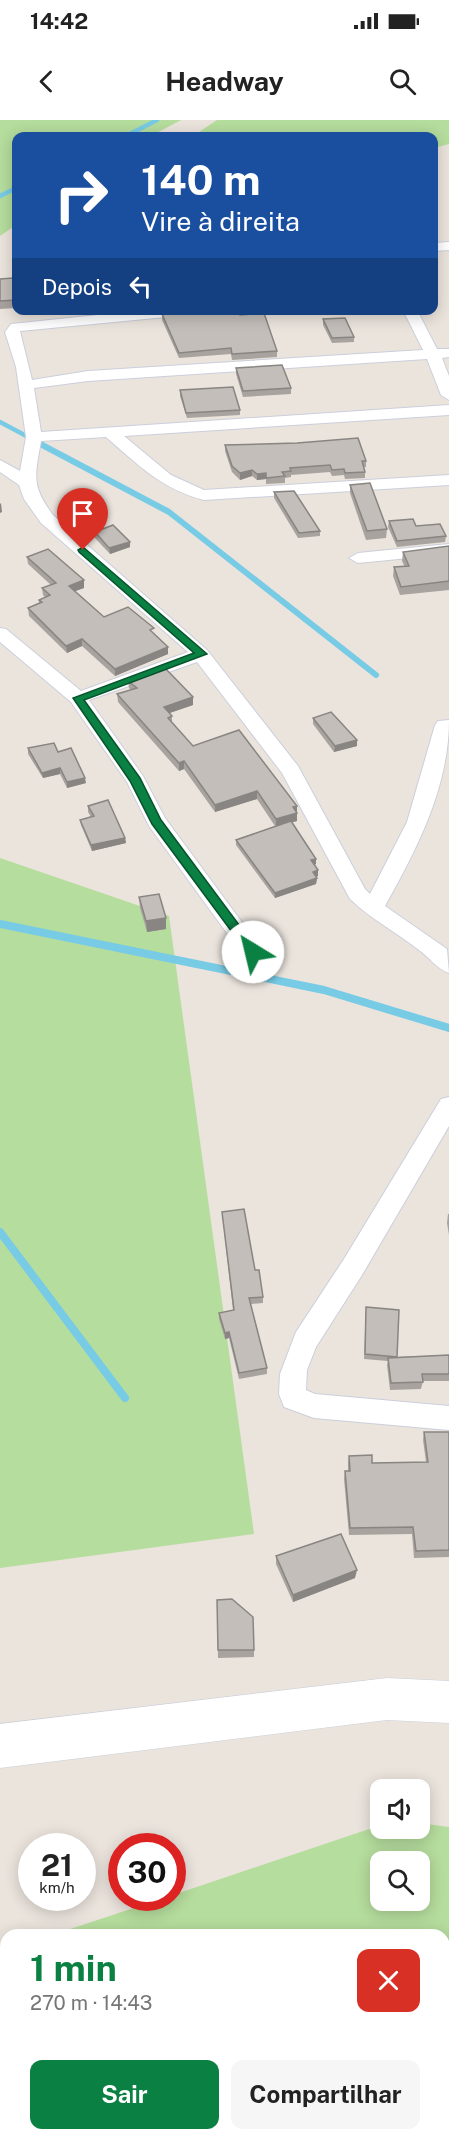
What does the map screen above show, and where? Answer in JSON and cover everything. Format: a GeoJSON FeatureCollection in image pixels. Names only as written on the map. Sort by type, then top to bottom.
{"type":"FeatureCollection","features":[{"type":"Feature","properties":{"kind":"main road"},"geometry":{"type":"LineString","coordinates":[[0,1746],[387,1699],[449,1702]]}},
{"type":"Feature","properties":{"kind":"street"},"geometry":{"type":"LineString","coordinates":[[144,315],[16,327],[12,332],[25,376],[34,437],[26,483],[32,499],[47,519],[201,654],[291,771],[357,894],[372,909],[431,947],[449,965]]}},
{"type":"Feature","properties":{"kind":"street"},"geometry":{"type":"LineString","coordinates":[[413,315],[433,355],[449,395]]}},
{"type":"Feature","properties":{"kind":"street"},"geometry":{"type":"LineString","coordinates":[[0,355],[25,376],[88,376],[449,353]]}},
{"type":"Feature","properties":{"kind":"street"},"geometry":{"type":"LineString","coordinates":[[34,437],[449,410]]}},
{"type":"Feature","properties":{"kind":"street"},"geometry":{"type":"LineString","coordinates":[[110,432],[172,484],[190,493],[204,495],[449,480]]}},
{"type":"Feature","properties":{"kind":"street"},"geometry":{"type":"LineString","coordinates":[[0,465],[26,483]]}},
{"type":"Feature","properties":{"kind":"street"},"geometry":{"type":"LineString","coordinates":[[358,558],[449,549]]}},
{"type":"Feature","properties":{"kind":"street"},"geometry":{"type":"LineString","coordinates":[[0,633],[78,698],[136,781],[156,821],[253,952]]}},
{"type":"Feature","properties":{"kind":"street"},"geometry":{"type":"LineString","coordinates":[[78,698],[201,654]]}},
{"type":"Feature","properties":{"kind":"street"},"geometry":{"type":"LineString","coordinates":[[372,909],[395,869],[427,793],[432,765],[445,724]]}},
{"type":"Feature","properties":{"kind":"street"},"geometry":{"type":"LineString","coordinates":[[449,1106],[414,1160],[352,1269],[316,1322],[295,1365],[292,1389],[294,1398],[314,1406],[449,1418]]}},
{"type":"Feature","properties":{"kind":"green space"},"geometry":{"type":"Polygon","coordinates":[[[0,120],[181,120],[158,132],[12,132],[12,228],[0,236],[0,120]]]}},
{"type":"Feature","properties":{"kind":"green space"},"geometry":{"type":"Polygon","coordinates":[[[217,120],[449,120],[449,144],[438,147],[438,132],[199,132],[217,120]]]}},
{"type":"Feature","properties":{"kind":"green space"},"geometry":{"type":"Polygon","coordinates":[[[0,858],[169,916],[254,1534],[0,1568],[0,858]]]}},
{"type":"Feature","properties":{"kind":"green space"},"geometry":{"type":"Polygon","coordinates":[[[430,1824],[449,1827],[449,1929],[70,1929],[125,1911],[186,1911],[186,1891],[370,1829],[370,1839],[430,1839],[430,1824]]]}},
{"type":"Feature","properties":{"kind":"building"},"geometry":{"type":"Polygon","coordinates":[[[12,278],[12,300],[0,301],[0,279],[12,278]]]}},
{"type":"Feature","properties":{"kind":"building"},"geometry":{"type":"Polygon","coordinates":[[[162,315],[265,315],[277,351],[232,354],[231,348],[179,353],[162,315]]]}},
{"type":"Feature","properties":{"kind":"building"},"geometry":{"type":"Polygon","coordinates":[[[345,318],[354,337],[332,338],[323,319],[345,318]]]}},
{"type":"Feature","properties":{"kind":"building"},"geometry":{"type":"Polygon","coordinates":[[[282,365],[291,388],[243,391],[236,368],[282,365]]]}},
{"type":"Feature","properties":{"kind":"building"},"geometry":{"type":"Polygon","coordinates":[[[233,387],[240,410],[186,413],[180,390],[233,387]]]}},
{"type":"Feature","properties":{"kind":"building"},"geometry":{"type":"Polygon","coordinates":[[[358,438],[366,461],[362,461],[365,472],[345,473],[344,469],[332,470],[330,465],[290,468],[291,471],[282,472],[285,476],[266,478],[266,473],[257,474],[252,470],[240,473],[232,466],[225,445],[297,443],[358,438]]]}},
{"type":"Feature","properties":{"kind":"building"},"geometry":{"type":"Polygon","coordinates":[[[370,483],[387,529],[367,531],[350,485],[370,483]]]}},
{"type":"Feature","properties":{"kind":"building"},"geometry":{"type":"Polygon","coordinates":[[[294,491],[320,531],[299,533],[274,492],[294,491]]]}},
{"type":"Feature","properties":{"kind":"building"},"geometry":{"type":"Polygon","coordinates":[[[413,519],[416,526],[440,524],[446,536],[397,541],[389,521],[413,519]]]}},
{"type":"Feature","properties":{"kind":"building"},"geometry":{"type":"Polygon","coordinates":[[[113,525],[130,542],[109,548],[95,532],[113,525]]]}},
{"type":"Feature","properties":{"kind":"building"},"geometry":{"type":"Polygon","coordinates":[[[449,546],[449,581],[401,587],[394,567],[409,566],[403,552],[449,546]]]}},
{"type":"Feature","properties":{"kind":"building"},"geometry":{"type":"Polygon","coordinates":[[[48,549],[84,580],[69,586],[104,617],[128,607],[154,628],[150,630],[168,647],[115,669],[82,639],[66,646],[28,608],[42,602],[39,600],[50,595],[42,588],[56,583],[27,557],[48,549]]]}},
{"type":"Feature","properties":{"kind":"building"},"geometry":{"type":"Polygon","coordinates":[[[165,668],[193,697],[164,707],[172,716],[168,718],[193,746],[239,730],[297,806],[293,807],[297,813],[276,819],[257,791],[215,805],[184,761],[179,763],[117,694],[137,688],[128,681],[165,668]]]}},
{"type":"Feature","properties":{"kind":"building"},"geometry":{"type":"Polygon","coordinates":[[[331,712],[357,740],[335,746],[313,718],[331,712]]]}},
{"type":"Feature","properties":{"kind":"building"},"geometry":{"type":"Polygon","coordinates":[[[54,743],[58,752],[71,748],[85,778],[67,782],[60,768],[42,773],[28,748],[54,743]]]}},
{"type":"Feature","properties":{"kind":"building"},"geometry":{"type":"Polygon","coordinates":[[[108,800],[125,838],[91,845],[80,820],[94,816],[88,806],[108,800]]]}},
{"type":"Feature","properties":{"kind":"building"},"geometry":{"type":"Polygon","coordinates":[[[291,821],[316,859],[311,860],[318,870],[313,872],[317,878],[275,893],[236,840],[291,821]]]}},
{"type":"Feature","properties":{"kind":"building"},"geometry":{"type":"Polygon","coordinates":[[[159,894],[166,918],[146,921],[139,897],[159,894]]]}},
{"type":"Feature","properties":{"kind":"building"},"geometry":{"type":"Polygon","coordinates":[[[244,1209],[255,1270],[259,1270],[263,1297],[249,1298],[267,1368],[239,1373],[229,1332],[225,1333],[219,1313],[234,1310],[222,1212],[244,1209]]]}},
{"type":"Feature","properties":{"kind":"building"},"geometry":{"type":"Polygon","coordinates":[[[366,1307],[399,1310],[397,1357],[365,1354],[366,1307]]]}},
{"type":"Feature","properties":{"kind":"building"},"geometry":{"type":"Polygon","coordinates":[[[449,1355],[449,1374],[422,1374],[423,1382],[391,1383],[388,1358],[449,1355]]]}},
{"type":"Feature","properties":{"kind":"building"},"geometry":{"type":"Polygon","coordinates":[[[424,1432],[449,1432],[449,1550],[416,1551],[413,1527],[350,1528],[345,1471],[350,1471],[349,1456],[372,1455],[372,1463],[428,1462],[424,1432]]]}},
{"type":"Feature","properties":{"kind":"building"},"geometry":{"type":"Polygon","coordinates":[[[341,1534],[357,1570],[293,1595],[276,1556],[341,1534]]]}},
{"type":"Feature","properties":{"kind":"building"},"geometry":{"type":"Polygon","coordinates":[[[232,1599],[253,1617],[254,1650],[218,1650],[217,1600],[232,1599]]]}},
{"type":"Feature","properties":{"kind":"waterway"},"geometry":{"type":"LineString","coordinates":[[134,132],[157,120]]}},
{"type":"Feature","properties":{"kind":"waterway"},"geometry":{"type":"LineString","coordinates":[[0,196],[12,190]]}},
{"type":"Feature","properties":{"kind":"waterway"},"geometry":{"type":"LineString","coordinates":[[0,422],[32,439]]}},
{"type":"Feature","properties":{"kind":"waterway"},"geometry":{"type":"LineString","coordinates":[[29,438],[169,512],[376,675]]}},
{"type":"Feature","properties":{"kind":"waterway"},"geometry":{"type":"LineString","coordinates":[[0,924],[324,990],[449,1028]]}},
{"type":"Feature","properties":{"kind":"waterway"},"geometry":{"type":"LineString","coordinates":[[0,1232],[125,1398]]}},
{"type":"Feature","properties":{"kind":"route"},"geometry":{"type":"LineString","coordinates":[[83,550],[201,654],[78,698],[136,781],[156,821],[253,952]]}}]}
